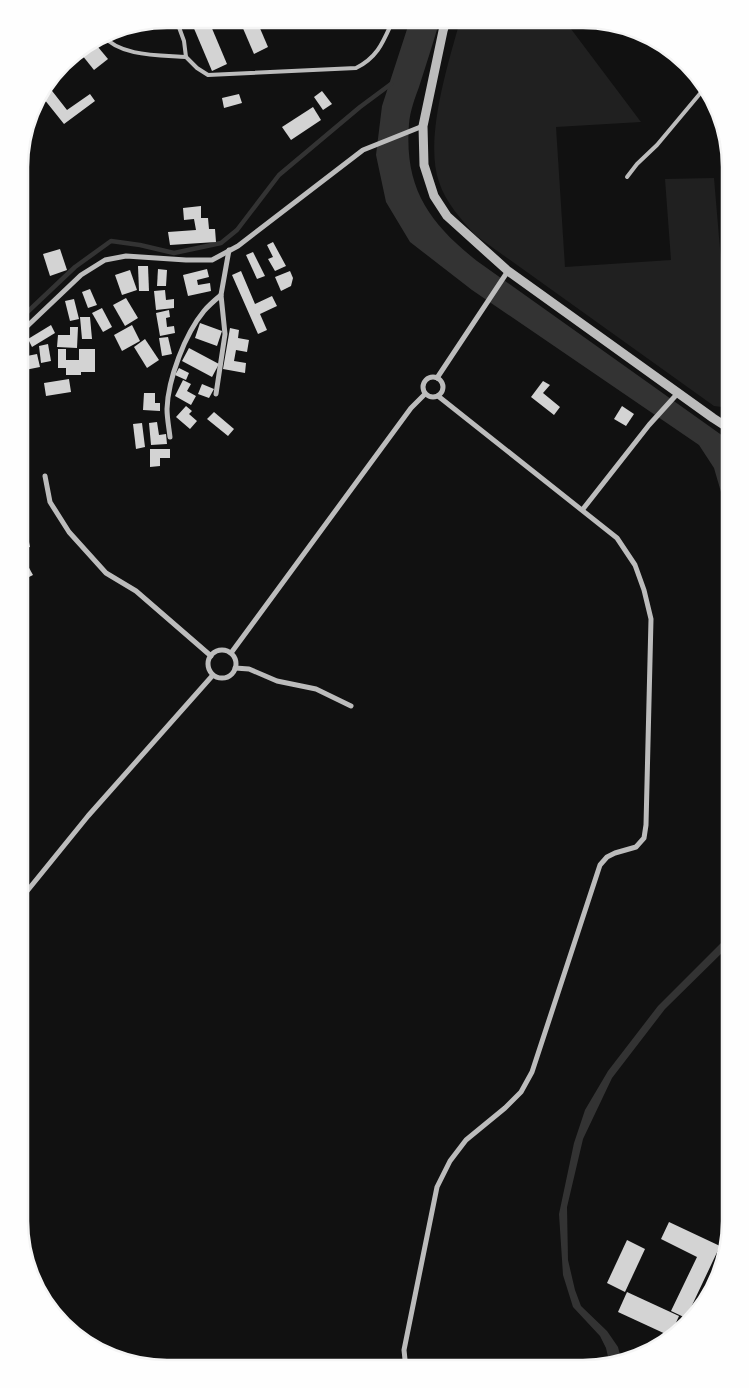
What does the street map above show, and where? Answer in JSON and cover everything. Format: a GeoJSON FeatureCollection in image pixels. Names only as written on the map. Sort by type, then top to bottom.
{"type":"FeatureCollection","features":[{"type":"Feature","properties":{"kind":"street"},"geometry":{"type":"LineString","coordinates":[[444,28],[423,126],[424,165],[434,196],[447,216],[508,271],[675,396],[722,424]]}},
{"type":"Feature","properties":{"kind":"street"},"geometry":{"type":"LineString","coordinates":[[28,326],[82,275],[105,260],[126,256],[212,260],[238,246],[340,166],[373,145],[423,126]]}},
{"type":"Feature","properties":{"kind":"street"},"geometry":{"type":"LineString","coordinates":[[216,394],[225,334],[221,295],[229,250]]}},
{"type":"Feature","properties":{"kind":"street"},"geometry":{"type":"LineString","coordinates":[[437,378],[508,271]]}},
{"type":"Feature","properties":{"kind":"street"},"geometry":{"type":"LineString","coordinates":[[170,437],[168,410],[171,379],[178,359],[203,312],[221,295]]}},
{"type":"Feature","properties":{"kind":"street"},"geometry":{"type":"LineString","coordinates":[[425,394],[423,390],[425,381],[428,378],[437,378],[443,384],[441,393],[438,396]]}},
{"type":"Feature","properties":{"kind":"street"},"geometry":{"type":"LineString","coordinates":[[405,1360],[404,1350],[437,1188],[450,1161],[466,1140],[505,1108],[521,1092],[532,1072],[600,865],[607,857],[615,853],[636,847],[644,838],[651,619],[644,590],[635,565],[617,538],[583,509],[438,396],[433,397],[425,394]]}},
{"type":"Feature","properties":{"kind":"street"},"geometry":{"type":"LineString","coordinates":[[231,652],[411,408],[425,394]]}},
{"type":"Feature","properties":{"kind":"street"},"geometry":{"type":"LineString","coordinates":[[583,509],[675,396]]}},
{"type":"Feature","properties":{"kind":"street"},"geometry":{"type":"LineString","coordinates":[[45,476],[50,502],[69,532],[100,567],[106,573],[136,591],[211,656]]}},
{"type":"Feature","properties":{"kind":"street"},"geometry":{"type":"LineString","coordinates":[[223,650],[231,652],[236,660],[235,668],[230,675],[222,678],[213,675],[208,668],[209,659],[214,652],[223,650]]}},
{"type":"Feature","properties":{"kind":"street"},"geometry":{"type":"LineString","coordinates":[[235,668],[249,669],[277,681],[316,690],[351,706]]}},
{"type":"Feature","properties":{"kind":"street"},"geometry":{"type":"LineString","coordinates":[[28,890],[88,816],[213,675]]}},
{"type":"Feature","properties":{"kind":"lane"},"geometry":{"type":"LineString","coordinates":[[179,28],[184,41],[186,57],[197,68],[208,75],[356,68],[376,54],[389,28]]}},
{"type":"Feature","properties":{"kind":"lane"},"geometry":{"type":"LineString","coordinates":[[109,40],[121,49],[147,54],[186,57]]}},
{"type":"Feature","properties":{"kind":"lane"},"geometry":{"type":"LineString","coordinates":[[627,177],[636,164],[657,145],[700,93]]}},
{"type":"Feature","properties":{"kind":"shaded area"},"geometry":{"type":"Polygon","coordinates":[[[407,28],[437,28],[410,114],[409,124],[411,167],[423,202],[445,233],[477,261],[722,435],[722,499],[714,468],[699,445],[472,290],[410,242],[386,202],[376,155],[382,106],[407,28]]]}},
{"type":"Feature","properties":{"kind":"shaded area"},"geometry":{"type":"Polygon","coordinates":[[[458,28],[570,28],[641,122],[556,127],[565,267],[671,260],[665,179],[714,178],[722,271],[722,407],[714,406],[475,235],[459,217],[442,190],[435,164],[434,145],[439,102],[458,28]]]}},
{"type":"Feature","properties":{"kind":"shaded area"},"geometry":{"type":"Polygon","coordinates":[[[721,943],[721,954],[665,1009],[612,1078],[583,1139],[567,1207],[568,1260],[581,1306],[607,1331],[618,1347],[620,1355],[608,1358],[600,1336],[573,1307],[563,1275],[559,1214],[574,1143],[585,1110],[608,1071],[658,1006],[721,943]]]}},
{"type":"Feature","properties":{"kind":"building"},"geometry":{"type":"Polygon","coordinates":[[[194,28],[212,28],[227,64],[212,71],[194,28]]]}},
{"type":"Feature","properties":{"kind":"building"},"geometry":{"type":"Polygon","coordinates":[[[243,28],[260,28],[268,47],[254,54],[243,28]]]}},
{"type":"Feature","properties":{"kind":"building"},"geometry":{"type":"Polygon","coordinates":[[[97,46],[108,59],[94,70],[83,56],[97,46]]]}},
{"type":"Feature","properties":{"kind":"building"},"geometry":{"type":"Polygon","coordinates":[[[51,90],[67,110],[90,94],[95,101],[64,124],[45,100],[51,90]]]}},
{"type":"Feature","properties":{"kind":"building"},"geometry":{"type":"Polygon","coordinates":[[[322,91],[332,104],[323,110],[314,97],[322,91]]]}},
{"type":"Feature","properties":{"kind":"building"},"geometry":{"type":"Polygon","coordinates":[[[239,94],[242,103],[224,108],[222,98],[239,94]]]}},
{"type":"Feature","properties":{"kind":"building"},"geometry":{"type":"Polygon","coordinates":[[[313,107],[321,120],[291,140],[282,127],[313,107]]]}},
{"type":"Feature","properties":{"kind":"building"},"geometry":{"type":"Polygon","coordinates":[[[201,206],[201,218],[208,218],[209,229],[215,229],[216,242],[170,245],[168,232],[196,230],[194,219],[184,220],[183,208],[201,206]]]}},
{"type":"Feature","properties":{"kind":"building"},"geometry":{"type":"Polygon","coordinates":[[[273,242],[286,266],[275,271],[268,259],[273,257],[267,245],[273,242]]]}},
{"type":"Feature","properties":{"kind":"building"},"geometry":{"type":"Polygon","coordinates":[[[60,249],[67,270],[50,276],[43,254],[60,249]]]}},
{"type":"Feature","properties":{"kind":"building"},"geometry":{"type":"Polygon","coordinates":[[[253,252],[265,276],[257,279],[246,255],[253,252]]]}},
{"type":"Feature","properties":{"kind":"building"},"geometry":{"type":"Polygon","coordinates":[[[138,266],[148,266],[149,291],[139,291],[138,266]]]}},
{"type":"Feature","properties":{"kind":"building"},"geometry":{"type":"Polygon","coordinates":[[[158,269],[167,270],[166,286],[157,286],[158,269]]]}},
{"type":"Feature","properties":{"kind":"building"},"geometry":{"type":"Polygon","coordinates":[[[207,269],[209,277],[197,280],[198,285],[210,283],[211,291],[188,296],[183,275],[207,269]]]}},
{"type":"Feature","properties":{"kind":"building"},"geometry":{"type":"Polygon","coordinates":[[[130,270],[137,290],[122,295],[115,275],[130,270]]]}},
{"type":"Feature","properties":{"kind":"building"},"geometry":{"type":"Polygon","coordinates":[[[241,271],[255,304],[272,296],[277,306],[260,314],[267,330],[258,334],[232,275],[241,271]]]}},
{"type":"Feature","properties":{"kind":"building"},"geometry":{"type":"Polygon","coordinates":[[[290,271],[293,278],[291,286],[281,291],[275,277],[290,271]]]}},
{"type":"Feature","properties":{"kind":"building"},"geometry":{"type":"Polygon","coordinates":[[[90,289],[97,305],[88,308],[82,292],[90,289]]]}},
{"type":"Feature","properties":{"kind":"building"},"geometry":{"type":"Polygon","coordinates":[[[165,290],[166,300],[174,299],[174,308],[156,310],[154,291],[165,290]]]}},
{"type":"Feature","properties":{"kind":"building"},"geometry":{"type":"Polygon","coordinates":[[[126,298],[138,318],[125,326],[113,305],[126,298]]]}},
{"type":"Feature","properties":{"kind":"building"},"geometry":{"type":"Polygon","coordinates":[[[74,299],[79,319],[70,321],[65,301],[74,299]]]}},
{"type":"Feature","properties":{"kind":"building"},"geometry":{"type":"Polygon","coordinates":[[[102,308],[112,327],[103,332],[92,313],[102,308]]]}},
{"type":"Feature","properties":{"kind":"building"},"geometry":{"type":"Polygon","coordinates":[[[169,310],[170,317],[166,318],[167,327],[174,326],[175,333],[160,336],[156,313],[169,310]]]}},
{"type":"Feature","properties":{"kind":"building"},"geometry":{"type":"Polygon","coordinates":[[[80,317],[90,317],[92,339],[82,339],[80,317]]]}},
{"type":"Feature","properties":{"kind":"building"},"geometry":{"type":"Polygon","coordinates":[[[200,323],[222,331],[217,346],[195,338],[200,323]]]}},
{"type":"Feature","properties":{"kind":"building"},"geometry":{"type":"Polygon","coordinates":[[[51,325],[55,333],[32,347],[28,339],[51,325]]]}},
{"type":"Feature","properties":{"kind":"building"},"geometry":{"type":"Polygon","coordinates":[[[132,325],[140,341],[122,351],[114,335],[132,325]]]}},
{"type":"Feature","properties":{"kind":"building"},"geometry":{"type":"Polygon","coordinates":[[[70,327],[78,327],[77,348],[57,347],[58,335],[70,335],[70,327]]]}},
{"type":"Feature","properties":{"kind":"building"},"geometry":{"type":"Polygon","coordinates":[[[230,328],[239,330],[238,338],[249,340],[247,352],[236,350],[234,361],[246,363],[245,373],[223,369],[230,328]]]}},
{"type":"Feature","properties":{"kind":"building"},"geometry":{"type":"Polygon","coordinates":[[[168,337],[172,354],[162,356],[159,338],[168,337]]]}},
{"type":"Feature","properties":{"kind":"building"},"geometry":{"type":"Polygon","coordinates":[[[145,339],[159,360],[147,368],[134,347],[145,339]]]}},
{"type":"Feature","properties":{"kind":"building"},"geometry":{"type":"Polygon","coordinates":[[[48,344],[51,361],[41,363],[39,346],[48,344]]]}},
{"type":"Feature","properties":{"kind":"building"},"geometry":{"type":"Polygon","coordinates":[[[189,348],[219,364],[212,377],[182,361],[189,348]]]}},
{"type":"Feature","properties":{"kind":"building"},"geometry":{"type":"Polygon","coordinates":[[[58,349],[66,349],[66,360],[79,360],[79,349],[95,349],[95,372],[81,372],[81,375],[66,375],[66,368],[58,368],[58,349]]]}},
{"type":"Feature","properties":{"kind":"building"},"geometry":{"type":"Polygon","coordinates":[[[37,354],[40,367],[28,369],[28,356],[37,354]]]}},
{"type":"Feature","properties":{"kind":"building"},"geometry":{"type":"Polygon","coordinates":[[[179,368],[189,373],[186,380],[175,375],[179,368]]]}},
{"type":"Feature","properties":{"kind":"building"},"geometry":{"type":"Polygon","coordinates":[[[69,379],[71,392],[46,396],[44,383],[69,379]]]}},
{"type":"Feature","properties":{"kind":"building"},"geometry":{"type":"Polygon","coordinates":[[[183,380],[191,384],[187,391],[196,396],[191,405],[175,396],[183,380]]]}},
{"type":"Feature","properties":{"kind":"building"},"geometry":{"type":"Polygon","coordinates":[[[543,381],[550,385],[543,393],[560,407],[554,415],[531,397],[543,381]]]}},
{"type":"Feature","properties":{"kind":"building"},"geometry":{"type":"Polygon","coordinates":[[[202,384],[214,389],[209,398],[198,394],[202,384]]]}},
{"type":"Feature","properties":{"kind":"building"},"geometry":{"type":"Polygon","coordinates":[[[144,393],[155,393],[155,403],[160,403],[160,411],[143,410],[144,393]]]}},
{"type":"Feature","properties":{"kind":"building"},"geometry":{"type":"Polygon","coordinates":[[[186,406],[192,411],[189,414],[197,421],[190,429],[176,417],[186,406]]]}},
{"type":"Feature","properties":{"kind":"building"},"geometry":{"type":"Polygon","coordinates":[[[622,406],[634,414],[626,426],[614,419],[622,406]]]}},
{"type":"Feature","properties":{"kind":"building"},"geometry":{"type":"Polygon","coordinates":[[[214,412],[234,429],[228,436],[207,419],[214,412]]]}},
{"type":"Feature","properties":{"kind":"building"},"geometry":{"type":"Polygon","coordinates":[[[157,422],[159,435],[166,434],[167,444],[151,445],[149,423],[157,422]]]}},
{"type":"Feature","properties":{"kind":"building"},"geometry":{"type":"Polygon","coordinates":[[[142,423],[145,447],[136,449],[133,424],[142,423]]]}},
{"type":"Feature","properties":{"kind":"building"},"geometry":{"type":"Polygon","coordinates":[[[150,449],[170,449],[170,458],[160,458],[160,466],[150,467],[150,449]]]}},
{"type":"Feature","properties":{"kind":"building"},"geometry":{"type":"Polygon","coordinates":[[[28,566],[33,575],[28,578],[28,566]]]}},
{"type":"Feature","properties":{"kind":"building"},"geometry":{"type":"Polygon","coordinates":[[[669,1222],[719,1246],[690,1309],[684,1317],[671,1311],[697,1257],[661,1239],[669,1222]]]}},
{"type":"Feature","properties":{"kind":"building"},"geometry":{"type":"Polygon","coordinates":[[[627,1240],[645,1249],[625,1292],[607,1283],[627,1240]]]}},
{"type":"Feature","properties":{"kind":"building"},"geometry":{"type":"Polygon","coordinates":[[[627,1292],[679,1316],[675,1325],[665,1333],[618,1312],[627,1292]]]}},
{"type":"Feature","properties":{"kind":"waterway"},"geometry":{"type":"LineString","coordinates":[[28,311],[75,267],[111,241],[174,253],[221,243],[237,230],[279,175],[360,107],[391,84]]}}]}
